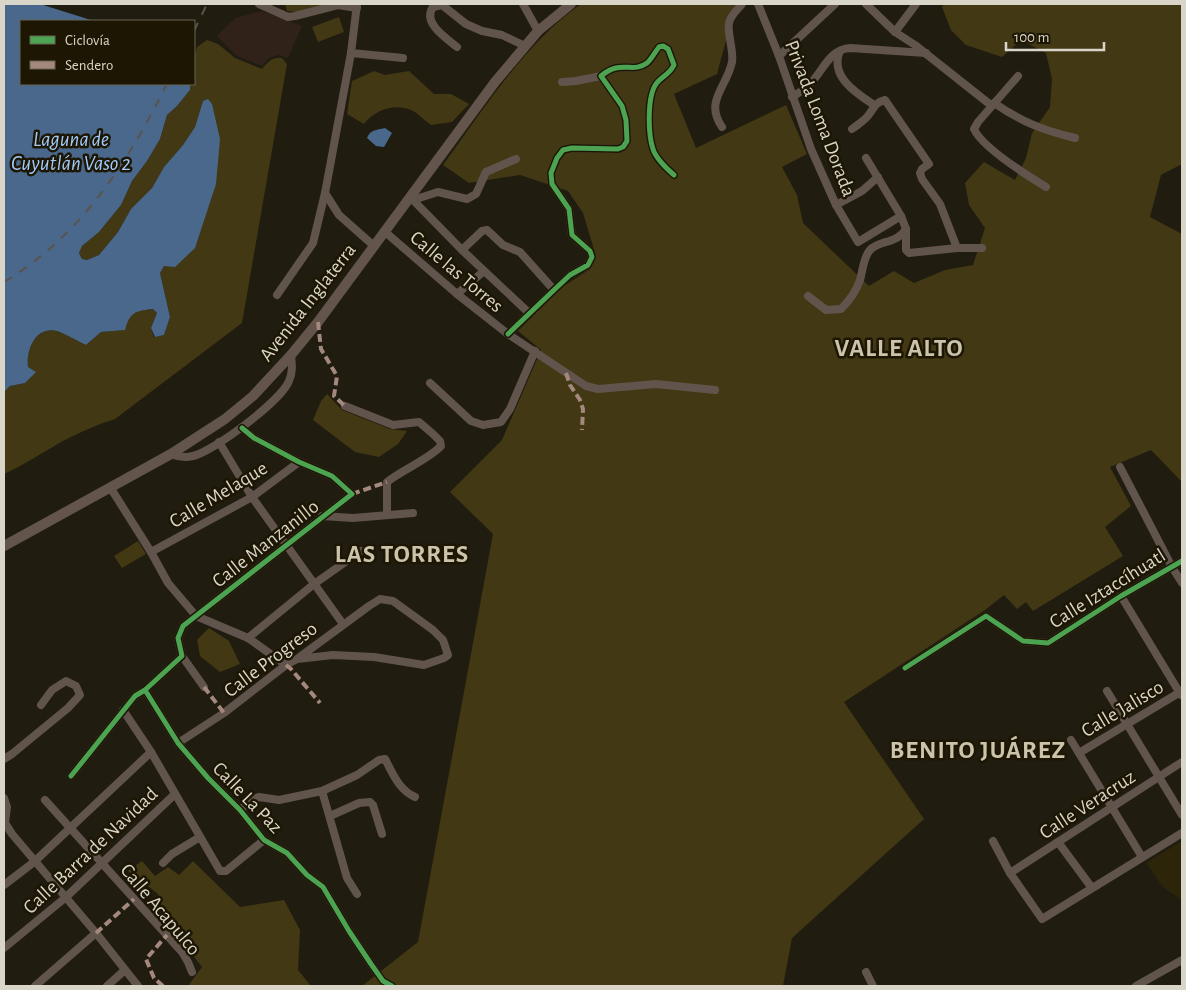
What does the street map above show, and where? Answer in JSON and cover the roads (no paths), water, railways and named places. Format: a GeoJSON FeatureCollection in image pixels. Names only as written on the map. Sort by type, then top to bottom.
{"type":"FeatureCollection","features":[{"type":"Feature","properties":{"kind":"main road","name":"Avenida Inglaterra"},"geometry":{"type":"LineString","coordinates":[[4,546],[171,454],[225,419],[253,396],[318,322],[495,82],[538,31],[571,4]]}},
{"type":"Feature","properties":{"kind":"street"},"geometry":{"type":"LineString","coordinates":[[259,4],[288,17],[338,5],[357,6],[352,53],[325,193],[313,243],[278,295]]}},
{"type":"Feature","properties":{"kind":"street"},"geometry":{"type":"LineString","coordinates":[[523,4],[538,31]]}},
{"type":"Feature","properties":{"kind":"street"},"geometry":{"type":"LineString","coordinates":[[722,127],[715,113],[715,104],[732,62],[729,23],[742,4]]}},
{"type":"Feature","properties":{"kind":"street","name":"Privada Loma Dorada"},"geometry":{"type":"LineString","coordinates":[[758,4],[779,56],[811,149],[836,205],[858,242],[901,216]]}},
{"type":"Feature","properties":{"kind":"street"},"geometry":{"type":"LineString","coordinates":[[779,56],[835,4]]}},
{"type":"Feature","properties":{"kind":"street"},"geometry":{"type":"LineString","coordinates":[[866,4],[895,32],[926,53],[993,105],[1034,126],[1075,138]]}},
{"type":"Feature","properties":{"kind":"street"},"geometry":{"type":"LineString","coordinates":[[895,32],[916,4]]}},
{"type":"Feature","properties":{"kind":"street"},"geometry":{"type":"LineString","coordinates":[[457,47],[433,25],[430,20],[431,5],[442,5],[466,24],[482,31],[502,35],[525,46]]}},
{"type":"Feature","properties":{"kind":"street"},"geometry":{"type":"LineString","coordinates":[[562,82],[601,76],[616,66],[637,68],[647,63],[659,47],[663,46],[668,49],[674,65],[672,70],[656,84],[650,96],[650,124],[653,149],[662,164],[674,175]]}},
{"type":"Feature","properties":{"kind":"street"},"geometry":{"type":"LineString","coordinates":[[792,96],[806,88],[816,78],[828,60],[841,49],[926,53]]}},
{"type":"Feature","properties":{"kind":"street"},"geometry":{"type":"LineString","coordinates":[[841,49],[837,68],[844,80],[856,92],[874,105]]}},
{"type":"Feature","properties":{"kind":"street"},"geometry":{"type":"LineString","coordinates":[[352,53],[403,58]]}},
{"type":"Feature","properties":{"kind":"street"},"geometry":{"type":"LineString","coordinates":[[508,334],[570,275],[588,265],[592,257],[590,252],[572,235],[569,209],[552,184],[551,173],[557,158],[563,150],[572,148],[618,149],[627,142],[626,120],[622,106],[601,76]]}},
{"type":"Feature","properties":{"kind":"street"},"geometry":{"type":"LineString","coordinates":[[1018,76],[974,129],[977,136],[1026,175],[1046,187]]}},
{"type":"Feature","properties":{"kind":"street"},"geometry":{"type":"LineString","coordinates":[[852,129],[868,116],[874,105],[878,102],[884,100],[888,104],[905,132],[929,164],[920,173],[922,179],[940,204],[957,248]]}},
{"type":"Feature","properties":{"kind":"street"},"geometry":{"type":"LineString","coordinates":[[866,158],[901,216],[906,229],[906,250],[909,253],[957,248],[982,248]]}},
{"type":"Feature","properties":{"kind":"street"},"geometry":{"type":"LineString","coordinates":[[411,198],[438,192],[467,199],[476,194],[486,172],[516,160]]}},
{"type":"Feature","properties":{"kind":"street"},"geometry":{"type":"LineString","coordinates":[[836,205],[862,191],[878,177]]}},
{"type":"Feature","properties":{"kind":"street"},"geometry":{"type":"LineString","coordinates":[[325,193],[339,215],[374,246]]}},
{"type":"Feature","properties":{"kind":"street"},"geometry":{"type":"LineString","coordinates":[[411,198],[462,250],[529,313]]}},
{"type":"Feature","properties":{"kind":"street"},"geometry":{"type":"LineString","coordinates":[[808,296],[826,310],[841,309],[854,294],[864,261],[870,251],[876,246],[891,242],[904,233],[906,229]]}},
{"type":"Feature","properties":{"kind":"street"},"geometry":{"type":"LineString","coordinates":[[462,250],[482,231],[487,230],[503,245],[520,252],[554,290]]}},
{"type":"Feature","properties":{"kind":"street","name":"Calle las Torres"},"geometry":{"type":"LineString","coordinates":[[384,231],[508,334],[586,386],[598,390],[656,384],[715,390]]}},
{"type":"Feature","properties":{"kind":"street"},"geometry":{"type":"LineString","coordinates":[[458,294],[484,271]]}},
{"type":"Feature","properties":{"kind":"street"},"geometry":{"type":"LineString","coordinates":[[430,383],[471,422],[483,425],[501,422],[510,409],[535,351]]}},
{"type":"Feature","properties":{"kind":"street"},"geometry":{"type":"LineString","coordinates":[[171,454],[179,457],[194,456],[242,428],[259,414],[289,383],[293,368],[291,355]]}},
{"type":"Feature","properties":{"kind":"street"},"geometry":{"type":"LineString","coordinates":[[345,406],[393,425],[418,422],[440,441],[441,446],[436,451],[403,470],[387,482],[387,514]]}},
{"type":"Feature","properties":{"kind":"street"},"geometry":{"type":"LineString","coordinates":[[242,428],[254,438],[299,462]]}},
{"type":"Feature","properties":{"kind":"street"},"geometry":{"type":"LineString","coordinates":[[219,442],[252,497],[343,624]]}},
{"type":"Feature","properties":{"kind":"street","name":"Calle Manzanillo"},"geometry":{"type":"LineString","coordinates":[[182,656],[178,638],[183,626],[352,494],[332,476],[299,462]]}},
{"type":"Feature","properties":{"kind":"street","name":"Calle Melaque"},"geometry":{"type":"LineString","coordinates":[[151,552],[252,497],[299,462]]}},
{"type":"Feature","properties":{"kind":"street"},"geometry":{"type":"LineString","coordinates":[[1120,467],[1182,583]]}},
{"type":"Feature","properties":{"kind":"street"},"geometry":{"type":"LineString","coordinates":[[110,487],[168,582],[196,616],[248,638],[286,665]]}},
{"type":"Feature","properties":{"kind":"street","name":"Calle Manzanillo"},"geometry":{"type":"LineString","coordinates":[[322,516],[352,518],[413,513]]}},
{"type":"Feature","properties":{"kind":"street"},"geometry":{"type":"LineString","coordinates":[[248,638],[314,584],[362,551]]}},
{"type":"Feature","properties":{"kind":"street","name":"Calle Iztaccíhuatl"},"geometry":{"type":"LineString","coordinates":[[905,668],[986,616],[1023,642],[1048,643],[1121,596],[1182,561]]}},
{"type":"Feature","properties":{"kind":"street"},"geometry":{"type":"LineString","coordinates":[[1121,596],[1181,693]]}},
{"type":"Feature","properties":{"kind":"street","name":"Calle Progreso"},"geometry":{"type":"LineString","coordinates":[[178,742],[224,713],[286,665],[380,600],[393,602],[433,630],[443,640],[448,655],[424,665],[374,657],[333,655],[297,659]]}},
{"type":"Feature","properties":{"kind":"street"},"geometry":{"type":"LineString","coordinates":[[71,776],[135,696],[145,690],[182,656],[204,688]]}},
{"type":"Feature","properties":{"kind":"street"},"geometry":{"type":"LineString","coordinates":[[4,759],[68,708],[80,695],[76,686],[66,681],[52,690],[41,705]]}},
{"type":"Feature","properties":{"kind":"street","name":"Calle La Paz"},"geometry":{"type":"LineString","coordinates":[[145,690],[178,742],[208,778],[240,810],[264,840],[287,853],[307,875],[323,887],[371,964],[383,981],[392,986]]}},
{"type":"Feature","properties":{"kind":"street"},"geometry":{"type":"LineString","coordinates":[[1107,692],[1182,815]]}},
{"type":"Feature","properties":{"kind":"street","name":"Calle Jalisco"},"geometry":{"type":"LineString","coordinates":[[1079,752],[1181,693]]}},
{"type":"Feature","properties":{"kind":"street"},"geometry":{"type":"LineString","coordinates":[[123,710],[151,752],[220,871],[224,872],[264,840]]}},
{"type":"Feature","properties":{"kind":"street"},"geometry":{"type":"LineString","coordinates":[[1071,740],[1142,857]]}},
{"type":"Feature","properties":{"kind":"street"},"geometry":{"type":"LineString","coordinates":[[4,885],[34,862],[71,829],[151,752]]}},
{"type":"Feature","properties":{"kind":"street"},"geometry":{"type":"LineString","coordinates":[[240,810],[259,797],[279,800],[322,791],[357,775],[379,760],[385,759],[396,781],[407,794],[415,797]]}},
{"type":"Feature","properties":{"kind":"street","name":"Calle Veracruz"},"geometry":{"type":"LineString","coordinates":[[1010,873],[1182,762]]}},
{"type":"Feature","properties":{"kind":"street"},"geometry":{"type":"LineString","coordinates":[[322,791],[347,878],[357,894]]}},
{"type":"Feature","properties":{"kind":"street","name":"Calle Barra de Navidad"},"geometry":{"type":"LineString","coordinates":[[4,948],[65,898],[175,794]]}},
{"type":"Feature","properties":{"kind":"street"},"geometry":{"type":"LineString","coordinates":[[4,798],[6,807],[5,823],[12,834],[138,986]]}},
{"type":"Feature","properties":{"kind":"street","name":"Calle Acapulco"},"geometry":{"type":"LineString","coordinates":[[45,800],[182,952],[192,972]]}},
{"type":"Feature","properties":{"kind":"street"},"geometry":{"type":"LineString","coordinates":[[330,816],[359,803],[370,802],[375,811],[382,834]]}},
{"type":"Feature","properties":{"kind":"street"},"geometry":{"type":"LineString","coordinates":[[993,841],[1010,873],[1042,919],[1182,833]]}},
{"type":"Feature","properties":{"kind":"street"},"geometry":{"type":"LineString","coordinates":[[162,862],[200,837]]}},
{"type":"Feature","properties":{"kind":"street"},"geometry":{"type":"LineString","coordinates":[[1058,842],[1092,888]]}},
{"type":"Feature","properties":{"kind":"street"},"geometry":{"type":"LineString","coordinates":[[35,986],[96,933]]}},
{"type":"Feature","properties":{"kind":"street"},"geometry":{"type":"LineString","coordinates":[[1136,986],[1147,983],[1182,960]]}},
{"type":"Feature","properties":{"kind":"street"},"geometry":{"type":"LineString","coordinates":[[107,986],[125,970]]}},
{"type":"Feature","properties":{"kind":"street"},"geometry":{"type":"LineString","coordinates":[[866,972],[873,986]]}},
{"type":"Feature","properties":{"kind":"water","name":"Laguna de Cuyutlán Vaso 2"},"geometry":{"type":"Polygon","coordinates":[[[40,4],[91,20],[20,20],[20,85],[190,85],[190,90],[167,115],[160,139],[132,181],[121,205],[99,232],[82,246],[79,253],[82,259],[87,260],[99,255],[118,232],[131,209],[152,188],[164,167],[183,145],[195,127],[203,101],[208,99],[212,104],[220,139],[216,184],[195,248],[175,267],[164,266],[160,273],[170,317],[164,335],[155,337],[151,328],[157,313],[153,309],[138,312],[131,316],[125,330],[101,332],[86,345],[57,331],[43,332],[34,340],[29,353],[28,367],[36,372],[25,383],[10,386],[4,392],[4,5],[40,4]]]}},
{"type":"Feature","properties":{"kind":"water"},"geometry":{"type":"Polygon","coordinates":[[[385,128],[392,133],[384,147],[376,146],[367,138],[372,132],[385,128]]]}},
{"type":"Feature","properties":{"kind":"railway"},"geometry":{"type":"LineString","coordinates":[[195,29],[207,4]]}},
{"type":"Feature","properties":{"kind":"railway"},"geometry":{"type":"LineString","coordinates":[[4,282],[32,263],[56,243],[100,195],[136,141],[166,85]]}},
{"type":"Feature","properties":{"kind":"district","name":"VALLE ALTO"},"geometry":{"type":"Point","coordinates":[899,347]}},
{"type":"Feature","properties":{"kind":"district","name":"LAS TORRES"},"geometry":{"type":"Point","coordinates":[402,553]}},
{"type":"Feature","properties":{"kind":"district","name":"BENITO JUÁREZ"},"geometry":{"type":"Point","coordinates":[978,749]}}]}
